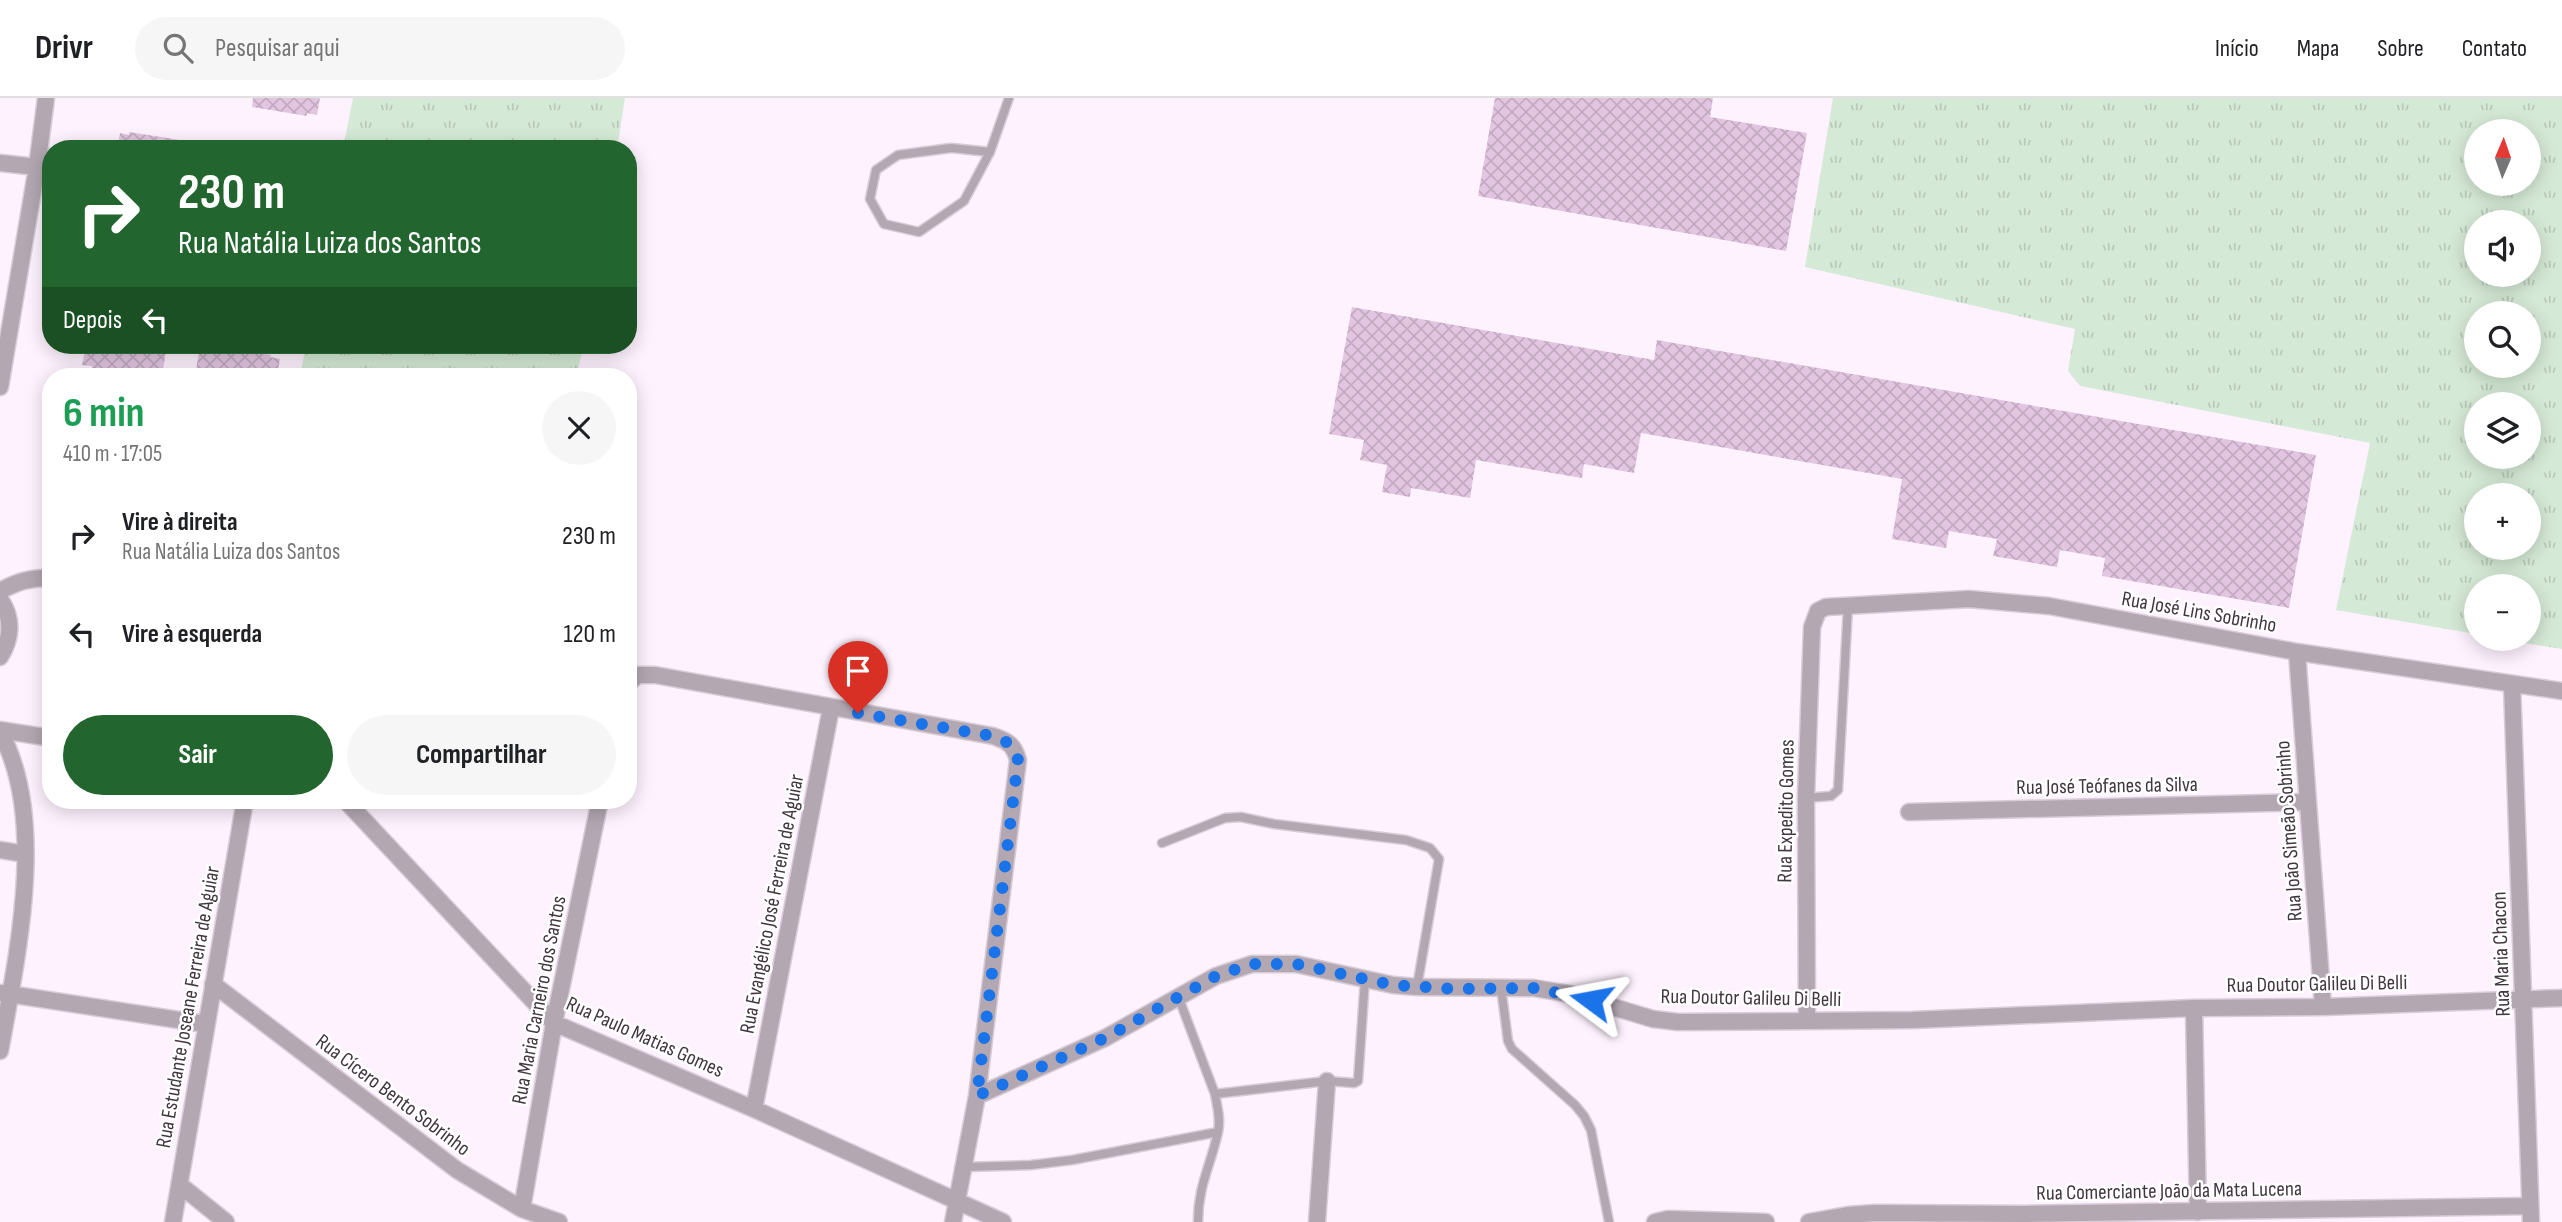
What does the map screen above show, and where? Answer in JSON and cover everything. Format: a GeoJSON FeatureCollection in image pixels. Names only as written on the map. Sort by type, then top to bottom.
{"type":"FeatureCollection","features":[{"type":"Feature","properties":{"kind":"street"},"geometry":{"type":"LineString","coordinates":[[0,387],[6,312],[37,167],[46,98]]}},
{"type":"Feature","properties":{"kind":"street"},"geometry":{"type":"LineString","coordinates":[[0,163],[37,167]]}},
{"type":"Feature","properties":{"kind":"street"},"geometry":{"type":"LineString","coordinates":[[0,591],[16,582],[42,578]]}},
{"type":"Feature","properties":{"kind":"street"},"geometry":{"type":"LineString","coordinates":[[0,599],[10,625],[9,637],[0,657]]}},
{"type":"Feature","properties":{"kind":"street","name":"Rua José Lins Sobrinho"},"geometry":{"type":"LineString","coordinates":[[1826,607],[1969,599],[2009,601],[2297,652],[2562,691]]}},
{"type":"Feature","properties":{"kind":"street","name":"Rua Expedito Gomes"},"geometry":{"type":"LineString","coordinates":[[1807,1021],[1806,799],[1812,626],[1818,611],[1826,607]]}},
{"type":"Feature","properties":{"kind":"street","name":"Rua João Simeão Sobrinho"},"geometry":{"type":"LineString","coordinates":[[2297,652],[2323,1007]]}},
{"type":"Feature","properties":{"kind":"street"},"geometry":{"type":"LineString","coordinates":[[637,676],[655,676],[993,736],[1012,746],[1018,760],[977,1096],[953,1222]]}},
{"type":"Feature","properties":{"kind":"street","name":"Rua Maria Chacon"},"geometry":{"type":"LineString","coordinates":[[2512,684],[2530,1214]]}},
{"type":"Feature","properties":{"kind":"street","name":"Rua Evangélico José Ferreira de Aguiar"},"geometry":{"type":"LineString","coordinates":[[754,1109],[831,708]]}},
{"type":"Feature","properties":{"kind":"street"},"geometry":{"type":"LineString","coordinates":[[0,1051],[5,993],[23,894],[25,854],[20,784],[0,731],[42,737]]}},
{"type":"Feature","properties":{"kind":"street","name":"Rua José Teófanes da Silva"},"geometry":{"type":"LineString","coordinates":[[1909,812],[2307,802]]}},
{"type":"Feature","properties":{"kind":"street","name":"Rua Estudante Joseane Ferreira de Aguiar"},"geometry":{"type":"LineString","coordinates":[[173,1222],[243,809]]}},
{"type":"Feature","properties":{"kind":"street","name":"Rua Paulo Matias Gomes"},"geometry":{"type":"LineString","coordinates":[[353,809],[554,1023],[754,1109],[1003,1222]]}},
{"type":"Feature","properties":{"kind":"street","name":"Rua Maria Carneiro dos Santos"},"geometry":{"type":"LineString","coordinates":[[522,1209],[554,1023],[598,809]]}},
{"type":"Feature","properties":{"kind":"street"},"geometry":{"type":"LineString","coordinates":[[0,850],[25,854]]}},
{"type":"Feature","properties":{"kind":"street","name":"Rua Doutor Galileu Di Belli"},"geometry":{"type":"LineString","coordinates":[[977,1096],[1105,1038],[1216,976],[1252,964],[1296,964],[1417,987],[1534,988],[1570,994],[1653,1019],[1678,1022],[1913,1020],[2194,1008],[2323,1007],[2562,998]]}},
{"type":"Feature","properties":{"kind":"street","name":"Rua Cícero Bento Sobrinho"},"geometry":{"type":"LineString","coordinates":[[213,985],[457,1170],[522,1209],[559,1222]]}},
{"type":"Feature","properties":{"kind":"street"},"geometry":{"type":"LineString","coordinates":[[5,993],[205,1024]]}},
{"type":"Feature","properties":{"kind":"street"},"geometry":{"type":"LineString","coordinates":[[2194,1008],[2198,1212]]}},
{"type":"Feature","properties":{"kind":"street"},"geometry":{"type":"LineString","coordinates":[[1317,1222],[1327,1081]]}},
{"type":"Feature","properties":{"kind":"street"},"geometry":{"type":"LineString","coordinates":[[180,1185],[226,1222]]}},
{"type":"Feature","properties":{"kind":"street","name":"Rua Comerciante João da Mata Lucena"},"geometry":{"type":"LineString","coordinates":[[1809,1222],[1875,1213],[2025,1218],[2198,1212],[2298,1216],[2530,1214]]}},
{"type":"Feature","properties":{"kind":"street"},"geometry":{"type":"LineString","coordinates":[[1655,1222],[1668,1219],[1766,1222]]}},
{"type":"Feature","properties":{"kind":"lane"},"geometry":{"type":"LineString","coordinates":[[990,152],[951,148],[898,155],[876,170],[870,199],[884,224],[919,232],[964,201],[990,152],[1009,98]]}},
{"type":"Feature","properties":{"kind":"lane"},"geometry":{"type":"LineString","coordinates":[[1806,799],[1831,796],[1838,790],[1849,606]]}},
{"type":"Feature","properties":{"kind":"lane"},"geometry":{"type":"LineString","coordinates":[[1163,843],[1226,818],[1241,817],[1274,824],[1406,840],[1430,848],[1439,859],[1417,987]]}},
{"type":"Feature","properties":{"kind":"lane"},"geometry":{"type":"LineString","coordinates":[[1215,1094],[1327,1081],[1354,1083],[1359,1079],[1365,979]]}},
{"type":"Feature","properties":{"kind":"lane"},"geometry":{"type":"LineString","coordinates":[[1501,987],[1508,1041],[1513,1049],[1575,1105],[1591,1130],[1609,1222]]}},
{"type":"Feature","properties":{"kind":"lane"},"geometry":{"type":"LineString","coordinates":[[1178,996],[1215,1094],[1219,1119],[1218,1132],[1198,1199],[1198,1222]]}},
{"type":"Feature","properties":{"kind":"lane"},"geometry":{"type":"LineString","coordinates":[[964,1167],[1031,1165],[1072,1160],[1218,1132]]}},
{"type":"Feature","properties":{"kind":"green space"},"geometry":{"type":"Polygon","coordinates":[[[353,98],[625,98],[618,140],[345,140],[353,98]]]}},
{"type":"Feature","properties":{"kind":"green space"},"geometry":{"type":"Polygon","coordinates":[[[1833,98],[2562,98],[2562,649],[2541,646],[2541,574],[2464,574],[2464,632],[2336,610],[2370,443],[2080,386],[2068,371],[2075,329],[1805,267],[1833,98]]]}},
{"type":"Feature","properties":{"kind":"green space"},"geometry":{"type":"Polygon","coordinates":[[[304,354],[581,354],[579,368],[302,368],[304,354]]]}},
{"type":"Feature","properties":{"kind":"building"},"geometry":{"type":"Polygon","coordinates":[[[253,98],[320,98],[317,115],[307,113],[307,116],[252,107],[253,98]]]}},
{"type":"Feature","properties":{"kind":"building"},"geometry":{"type":"Polygon","coordinates":[[[1495,98],[1713,98],[1710,117],[1807,133],[1786,251],[1478,196],[1495,98]]]}},
{"type":"Feature","properties":{"kind":"building"},"geometry":{"type":"Polygon","coordinates":[[[129,132],[180,140],[119,140],[120,133],[129,135],[129,132]]]}},
{"type":"Feature","properties":{"kind":"building"},"geometry":{"type":"Polygon","coordinates":[[[1352,307],[1654,360],[1657,340],[2316,455],[2289,608],[2102,576],[2105,558],[2060,550],[2057,567],[1993,556],[1997,539],[1949,531],[1946,548],[1892,539],[1902,479],[1641,433],[1634,473],[1584,464],[1582,478],[1476,460],[1470,498],[1411,488],[1410,497],[1382,492],[1387,465],[1360,460],[1364,440],[1329,434],[1352,307]]]}},
{"type":"Feature","properties":{"kind":"building"},"geometry":{"type":"Polygon","coordinates":[[[84,354],[166,354],[163,368],[92,368],[82,365],[84,354]]]}},
{"type":"Feature","properties":{"kind":"building"},"geometry":{"type":"Polygon","coordinates":[[[199,354],[265,354],[280,359],[278,368],[196,368],[199,354]]]}},
{"type":"Feature","properties":{"kind":"route"},"geometry":{"type":"LineString","coordinates":[[858,713],[993,736],[1007,741],[1016,751],[1018,760],[977,1096],[1105,1038],[1216,976],[1252,964],[1296,964],[1393,985],[1456,989],[1534,988],[1591,1000]]}}]}
